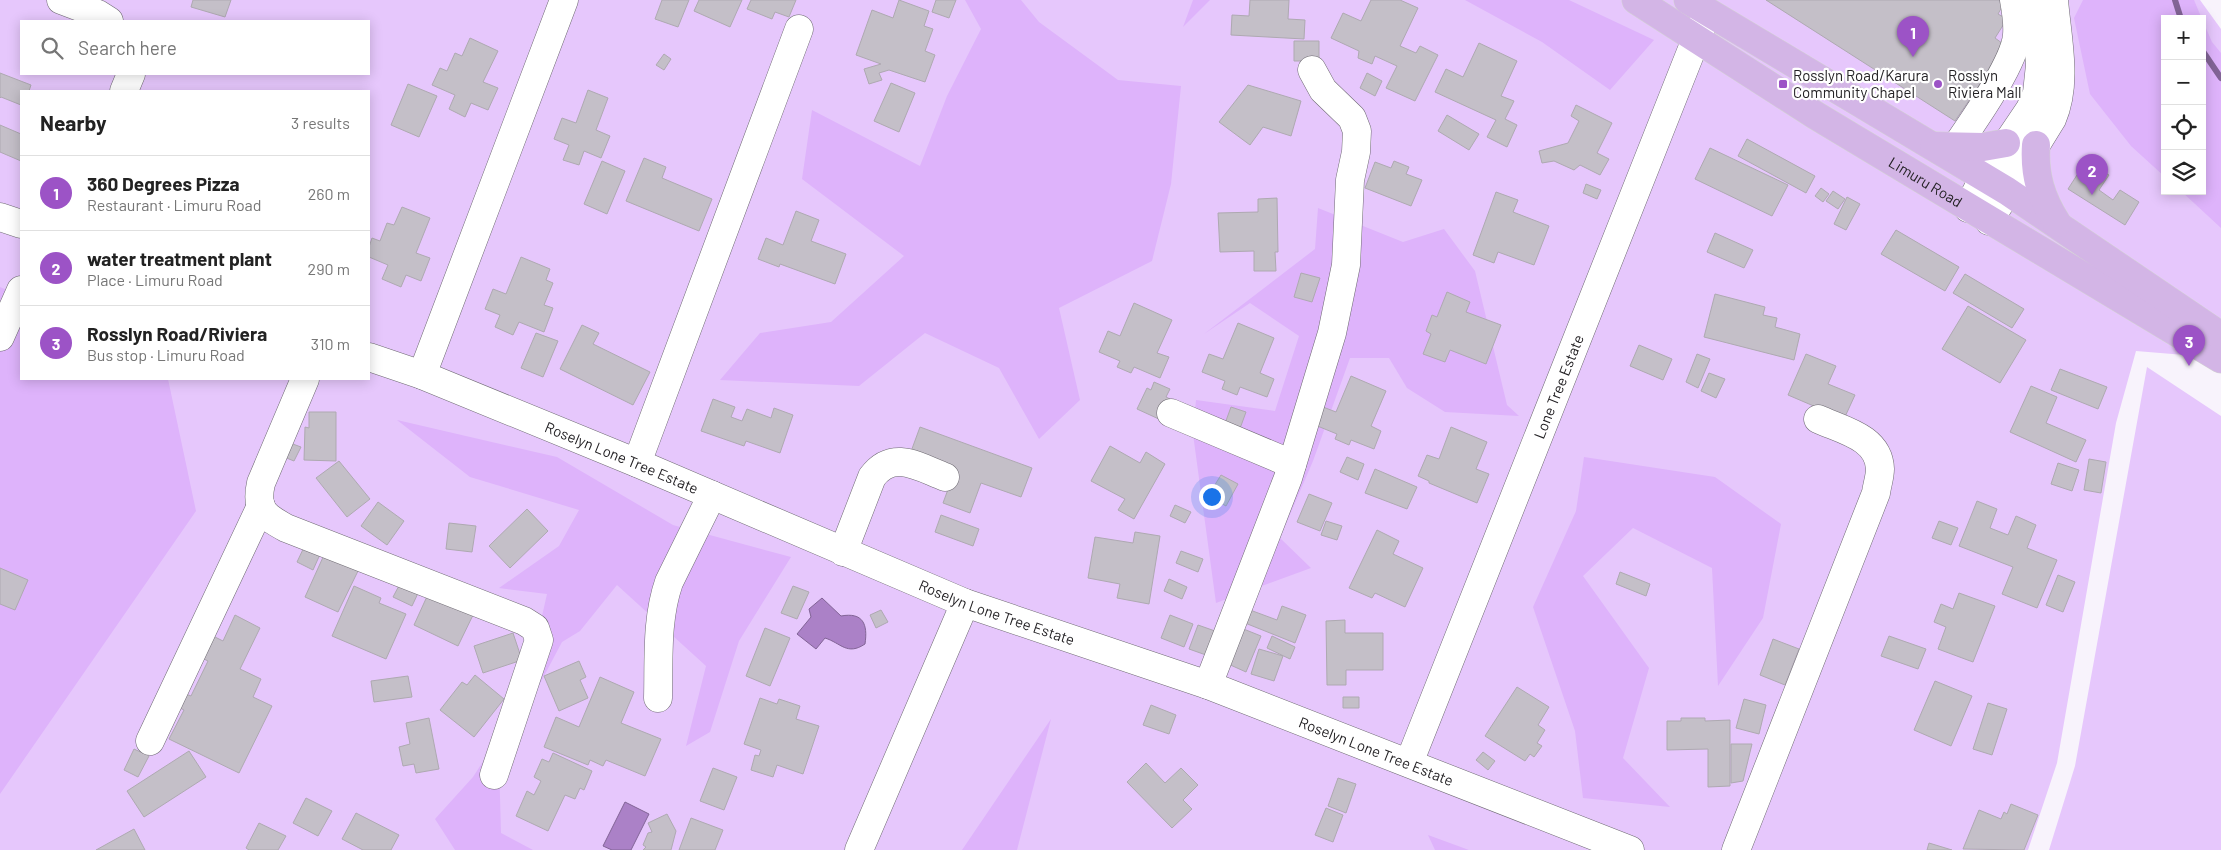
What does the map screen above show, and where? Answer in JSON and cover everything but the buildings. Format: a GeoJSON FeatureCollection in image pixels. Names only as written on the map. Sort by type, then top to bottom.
{"type":"FeatureCollection","features":[{"type":"Feature","properties":{"kind":"main road","name":"Limuru Road"},"geometry":{"type":"LineString","coordinates":[[1636,0],[1814,115],[2221,358]]}},
{"type":"Feature","properties":{"kind":"main road"},"geometry":{"type":"LineString","coordinates":[[1698,6],[1944,147],[1995,184],[2221,336]]}},
{"type":"Feature","properties":{"kind":"main road"},"geometry":{"type":"LineString","coordinates":[[1944,147],[1983,147],[2007,140]]}},
{"type":"Feature","properties":{"kind":"main road"},"geometry":{"type":"LineString","coordinates":[[2036,145],[2037,180],[2046,206],[2058,225]]}},
{"type":"Feature","properties":{"kind":"street"},"geometry":{"type":"LineString","coordinates":[[61,0],[98,14],[107,20]]}},
{"type":"Feature","properties":{"kind":"street"},"geometry":{"type":"LineString","coordinates":[[422,375],[564,0]]}},
{"type":"Feature","properties":{"kind":"street"},"geometry":{"type":"LineString","coordinates":[[1944,147],[2005,66],[2017,36],[2014,0]]}},
{"type":"Feature","properties":{"kind":"street"},"geometry":{"type":"LineString","coordinates":[[1995,184],[2036,145],[2055,112],[2040,65],[2035,0]]}},
{"type":"Feature","properties":{"kind":"street"},"geometry":{"type":"LineString","coordinates":[[2007,140],[2048,87],[2054,0]]}},
{"type":"Feature","properties":{"kind":"street","name":"Lone Tree Estate"},"geometry":{"type":"LineString","coordinates":[[1409,763],[1696,38],[1698,6]]}},
{"type":"Feature","properties":{"kind":"street"},"geometry":{"type":"LineString","coordinates":[[637,463],[799,29]]}},
{"type":"Feature","properties":{"kind":"street"},"geometry":{"type":"LineString","coordinates":[[2005,66],[2023,88],[2048,87]]}},
{"type":"Feature","properties":{"kind":"street"},"geometry":{"type":"LineString","coordinates":[[1979,215],[1995,184],[2007,140],[2005,66]]}},
{"type":"Feature","properties":{"kind":"street"},"geometry":{"type":"LineString","coordinates":[[1208,685],[1292,464],[1334,324],[1346,265],[1350,180],[1356,152],[1356,131],[1352,118],[1323,90],[1312,70]]}},
{"type":"Feature","properties":{"kind":"street"},"geometry":{"type":"LineString","coordinates":[[124,90],[131,75]]}},
{"type":"Feature","properties":{"kind":"street"},"geometry":{"type":"LineString","coordinates":[[0,217],[20,224]]}},
{"type":"Feature","properties":{"kind":"street"},"geometry":{"type":"LineString","coordinates":[[0,337],[20,292]]}},
{"type":"Feature","properties":{"kind":"street","name":"Roselyn Lone Tree Estate"},"geometry":{"type":"LineString","coordinates":[[370,357],[422,375],[637,463],[965,603],[1208,685],[1630,850]]}},
{"type":"Feature","properties":{"kind":"street"},"geometry":{"type":"LineString","coordinates":[[305,380],[262,483],[259,495],[261,506],[267,518],[286,528],[524,621],[535,628],[539,640],[494,775]]}},
{"type":"Feature","properties":{"kind":"street"},"geometry":{"type":"LineString","coordinates":[[1171,413],[1292,464]]}},
{"type":"Feature","properties":{"kind":"street"},"geometry":{"type":"LineString","coordinates":[[1736,850],[1876,492],[1880,470],[1875,452],[1869,442],[1818,419]]}},
{"type":"Feature","properties":{"kind":"street"},"geometry":{"type":"LineString","coordinates":[[843,552],[872,477],[879,468],[888,462],[906,462],[945,477]]}},
{"type":"Feature","properties":{"kind":"street"},"geometry":{"type":"LineString","coordinates":[[658,698],[661,611],[665,594],[669,582],[712,495]]}},
{"type":"Feature","properties":{"kind":"street"},"geometry":{"type":"LineString","coordinates":[[150,741],[261,506]]}},
{"type":"Feature","properties":{"kind":"street"},"geometry":{"type":"LineString","coordinates":[[859,850],[965,603]]}},
{"type":"Feature","properties":{"kind":"shaded area"},"geometry":{"type":"Polygon","coordinates":[[[0,0],[2200,0],[2221,29],[2221,358],[2136,351],[2116,423],[2057,763],[2028,850],[0,850],[0,0]]]}},
{"type":"Feature","properties":{"kind":"shaded area"},"geometry":{"type":"Polygon","coordinates":[[[965,0],[1021,0],[1039,22],[1118,80],[1181,86],[1171,184],[1152,261],[1059,308],[1080,400],[1039,439],[999,368],[925,333],[859,386],[720,380],[760,333],[831,322],[904,256],[802,179],[812,110],[920,166],[947,96],[981,29],[965,0]]]}},
{"type":"Feature","properties":{"kind":"shaded area"},"geometry":{"type":"Polygon","coordinates":[[[1193,0],[1210,0],[1183,27],[1193,0]]]}},
{"type":"Feature","properties":{"kind":"shaded area"},"geometry":{"type":"Polygon","coordinates":[[[1465,0],[1569,0],[1654,40],[1610,90],[1542,42],[1465,0]]]}},
{"type":"Feature","properties":{"kind":"shaded area"},"geometry":{"type":"Polygon","coordinates":[[[2083,0],[2194,0],[2200,15],[2161,15],[2161,173],[2131,146],[2090,94],[2074,18],[2083,0]]]}},
{"type":"Feature","properties":{"kind":"shaded area"},"geometry":{"type":"Polygon","coordinates":[[[2206,28],[2212,42],[2221,53],[2221,228],[2185,195],[2206,195],[2206,28]]]}},
{"type":"Feature","properties":{"kind":"shaded area"},"geometry":{"type":"Polygon","coordinates":[[[1318,208],[1403,242],[1444,229],[1475,271],[1507,405],[1519,416],[1445,412],[1407,388],[1389,358],[1350,358],[1313,461],[1280,538],[1311,568],[1216,603],[1193,434],[1196,400],[1275,411],[1299,336],[1250,303],[1204,334],[1315,249],[1318,208]]]}},
{"type":"Feature","properties":{"kind":"shaded area"},"geometry":{"type":"Polygon","coordinates":[[[0,287],[20,296],[20,380],[168,380],[196,511],[0,794],[0,287]]]}},
{"type":"Feature","properties":{"kind":"shaded area"},"geometry":{"type":"Polygon","coordinates":[[[2147,367],[2221,416],[2221,850],[2049,850],[2075,766],[2147,367]]]}},
{"type":"Feature","properties":{"kind":"shaded area"},"geometry":{"type":"Polygon","coordinates":[[[397,420],[557,457],[673,525],[791,557],[739,641],[710,732],[686,746],[706,666],[617,585],[580,631],[562,642],[499,761],[501,833],[533,850],[455,850],[435,819],[473,777],[523,700],[547,594],[499,588],[559,546],[579,510],[470,477],[397,420]]]}},
{"type":"Feature","properties":{"kind":"shaded area"},"geometry":{"type":"Polygon","coordinates":[[[1584,457],[1715,477],[1781,524],[1763,618],[1718,686],[1712,568],[1633,528],[1583,576],[1649,668],[1623,758],[1670,807],[1583,798],[1575,731],[1533,607],[1576,511],[1584,457]]]}},
{"type":"Feature","properties":{"kind":"shaded area"},"geometry":{"type":"Polygon","coordinates":[[[822,598],[841,616],[854,616],[862,621],[866,631],[865,644],[849,649],[825,638],[816,649],[797,634],[811,617],[809,609],[822,598]]]}},
{"type":"Feature","properties":{"kind":"shaded area"},"geometry":{"type":"Polygon","coordinates":[[[1051,719],[1017,850],[962,850],[1051,719]]]}},
{"type":"Feature","properties":{"kind":"shaded area"},"geometry":{"type":"Polygon","coordinates":[[[625,802],[649,814],[631,850],[612,850],[603,846],[625,802]]]}},
{"type":"Feature","properties":{"kind":"shaded area"},"geometry":{"type":"Polygon","coordinates":[[[1428,835],[1469,850],[1435,850],[1428,835]]]}},
{"type":"Feature","properties":{"kind":"waterway"},"geometry":{"type":"LineString","coordinates":[[2175,0],[2180,15]]}},
{"type":"Feature","properties":{"kind":"waterway"},"geometry":{"type":"LineString","coordinates":[[2206,56],[2221,78]]}},
{"type":"Feature","properties":{"kind":"place","name":"360 Degrees Pizza"},"geometry":{"type":"Point","coordinates":[1913,57]}},
{"type":"Feature","properties":{"kind":"place","name":"Rosslyn Road/Karura Community Chapel"},"geometry":{"type":"Point","coordinates":[1783,84]}},
{"type":"Feature","properties":{"kind":"place","name":"Rosslyn Riviera Mall"},"geometry":{"type":"Point","coordinates":[1938,84]}},
{"type":"Feature","properties":{"kind":"place","name":"water treatment plant"},"geometry":{"type":"Point","coordinates":[2092,195]}},
{"type":"Feature","properties":{"kind":"place","name":"Rosslyn Road/Riviera"},"geometry":{"type":"Point","coordinates":[2189,366]}}]}
